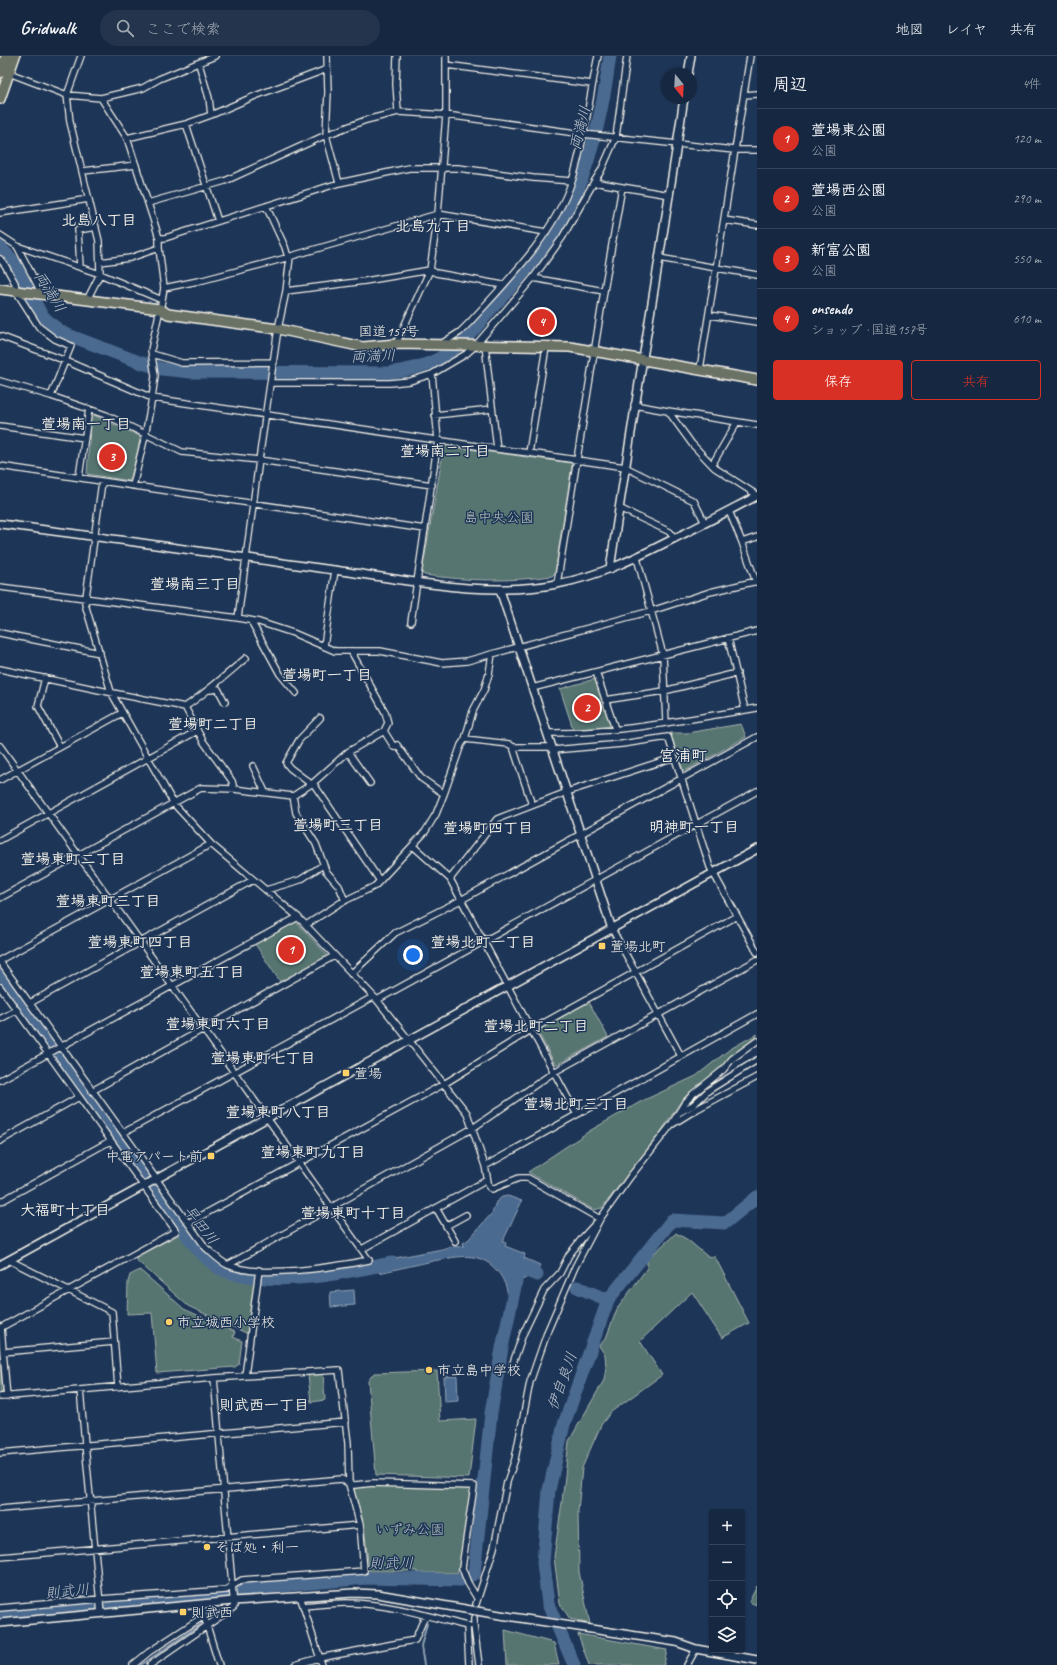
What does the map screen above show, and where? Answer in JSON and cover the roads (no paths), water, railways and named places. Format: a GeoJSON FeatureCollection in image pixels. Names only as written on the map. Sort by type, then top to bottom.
{"type":"FeatureCollection","features":[{"type":"Feature","properties":{"kind":"main road"},"geometry":{"type":"LineString","coordinates":[[0,99],[6,56]]}},
{"type":"Feature","properties":{"kind":"main road"},"geometry":{"type":"LineString","coordinates":[[3,71],[15,56]]}},
{"type":"Feature","properties":{"kind":"main road","name":"国道157号"},"geometry":{"type":"LineString","coordinates":[[0,289],[160,309],[168,314],[278,329],[363,347],[396,344],[570,347],[594,350],[757,380]]}},
{"type":"Feature","properties":{"kind":"street"},"geometry":{"type":"LineString","coordinates":[[81,56],[67,95],[70,122],[99,241],[100,274],[88,300]]}},
{"type":"Feature","properties":{"kind":"street"},"geometry":{"type":"LineString","coordinates":[[3,71],[67,95],[101,98],[143,88],[159,79],[199,64],[215,56]]}},
{"type":"Feature","properties":{"kind":"street"},"geometry":{"type":"LineString","coordinates":[[327,56],[326,135],[339,182]]}},
{"type":"Feature","properties":{"kind":"street"},"geometry":{"type":"LineString","coordinates":[[398,56],[396,84],[398,112]]}},
{"type":"Feature","properties":{"kind":"street"},"geometry":{"type":"LineString","coordinates":[[396,344],[430,270],[438,214],[446,115],[446,56]]}},
{"type":"Feature","properties":{"kind":"street"},"geometry":{"type":"LineString","coordinates":[[443,345],[470,322],[503,285],[546,232],[572,181],[585,134],[592,84],[598,56]]}},
{"type":"Feature","properties":{"kind":"street"},"geometry":{"type":"LineString","coordinates":[[271,381],[390,383],[410,381],[432,374],[466,354],[532,278],[562,238],[601,171],[616,137],[627,56]]}},
{"type":"Feature","properties":{"kind":"street"},"geometry":{"type":"LineString","coordinates":[[689,68],[691,56]]}},
{"type":"Feature","properties":{"kind":"street"},"geometry":{"type":"LineString","coordinates":[[700,369],[750,56]]}},
{"type":"Feature","properties":{"kind":"street"},"geometry":{"type":"LineString","coordinates":[[199,64],[209,98],[211,115]]}},
{"type":"Feature","properties":{"kind":"street"},"geometry":{"type":"LineString","coordinates":[[446,65],[592,84]]}},
{"type":"Feature","properties":{"kind":"street"},"geometry":{"type":"LineString","coordinates":[[127,138],[186,124],[327,69]]}},
{"type":"Feature","properties":{"kind":"street"},"geometry":{"type":"LineString","coordinates":[[744,95],[757,94]]}},
{"type":"Feature","properties":{"kind":"street"},"geometry":{"type":"LineString","coordinates":[[101,98],[127,138],[136,165],[159,238],[164,288],[151,350],[155,376],[152,398],[133,486]]}},
{"type":"Feature","properties":{"kind":"street"},"geometry":{"type":"LineString","coordinates":[[610,569],[634,405],[643,360],[670,195],[683,104]]}},
{"type":"Feature","properties":{"kind":"street"},"geometry":{"type":"LineString","coordinates":[[148,203],[225,181],[326,135],[366,120],[398,112],[446,115],[585,134],[734,150],[757,150]]}},
{"type":"Feature","properties":{"kind":"street"},"geometry":{"type":"LineString","coordinates":[[186,124],[218,221]]}},
{"type":"Feature","properties":{"kind":"street"},"geometry":{"type":"LineString","coordinates":[[83,171],[136,165]]}},
{"type":"Feature","properties":{"kind":"street"},"geometry":{"type":"LineString","coordinates":[[159,238],[218,221],[339,182],[409,168],[442,167],[572,181]]}},
{"type":"Feature","properties":{"kind":"street"},"geometry":{"type":"LineString","coordinates":[[594,182],[670,195]]}},
{"type":"Feature","properties":{"kind":"street"},"geometry":{"type":"LineString","coordinates":[[557,584],[594,350],[622,187]]}},
{"type":"Feature","properties":{"kind":"street"},"geometry":{"type":"LineString","coordinates":[[0,213],[89,199]]}},
{"type":"Feature","properties":{"kind":"street"},"geometry":{"type":"LineString","coordinates":[[238,618],[278,329],[286,291],[289,257],[266,206]]}},
{"type":"Feature","properties":{"kind":"street"},"geometry":{"type":"LineString","coordinates":[[164,288],[202,280],[289,257],[438,214],[546,232]]}},
{"type":"Feature","properties":{"kind":"street"},"geometry":{"type":"LineString","coordinates":[[724,220],[757,225]]}},
{"type":"Feature","properties":{"kind":"street"},"geometry":{"type":"LineString","coordinates":[[80,267],[78,230],[96,227]]}},
{"type":"Feature","properties":{"kind":"street"},"geometry":{"type":"LineString","coordinates":[[0,235],[17,246],[100,274],[162,300]]}},
{"type":"Feature","properties":{"kind":"street"},"geometry":{"type":"LineString","coordinates":[[17,246],[40,294]]}},
{"type":"Feature","properties":{"kind":"street"},"geometry":{"type":"LineString","coordinates":[[100,262],[130,258],[159,248]]}},
{"type":"Feature","properties":{"kind":"street"},"geometry":{"type":"LineString","coordinates":[[659,258],[757,275]]}},
{"type":"Feature","properties":{"kind":"street"},"geometry":{"type":"LineString","coordinates":[[0,259],[6,265],[39,327],[55,339],[71,346],[51,396]]}},
{"type":"Feature","properties":{"kind":"street"},"geometry":{"type":"LineString","coordinates":[[286,291],[365,281],[430,270],[436,273],[503,285]]}},
{"type":"Feature","properties":{"kind":"street"},"geometry":{"type":"LineString","coordinates":[[532,278],[604,291]]}},
{"type":"Feature","properties":{"kind":"street"},"geometry":{"type":"LineString","coordinates":[[709,315],[757,322]]}},
{"type":"Feature","properties":{"kind":"street"},"geometry":{"type":"LineString","coordinates":[[0,336],[66,361],[152,398],[625,467],[694,501],[705,523]]}},
{"type":"Feature","properties":{"kind":"street"},"geometry":{"type":"LineString","coordinates":[[485,346],[497,449]]}},
{"type":"Feature","properties":{"kind":"street"},"geometry":{"type":"LineString","coordinates":[[529,453],[546,347]]}},
{"type":"Feature","properties":{"kind":"street"},"geometry":{"type":"LineString","coordinates":[[152,354],[182,363],[274,363]]}},
{"type":"Feature","properties":{"kind":"street"},"geometry":{"type":"LineString","coordinates":[[411,622],[438,440],[432,374]]}},
{"type":"Feature","properties":{"kind":"street"},"geometry":{"type":"LineString","coordinates":[[0,382],[51,396],[106,415],[145,436],[182,452],[259,460],[432,485]]}},
{"type":"Feature","properties":{"kind":"street"},"geometry":{"type":"LineString","coordinates":[[634,405],[757,425]]}},
{"type":"Feature","properties":{"kind":"street"},"geometry":{"type":"LineString","coordinates":[[79,477],[88,409]]}},
{"type":"Feature","properties":{"kind":"street"},"geometry":{"type":"LineString","coordinates":[[435,415],[492,409]]}},
{"type":"Feature","properties":{"kind":"street"},"geometry":{"type":"LineString","coordinates":[[0,524],[475,589],[500,590],[557,584],[588,577],[637,558],[757,495],[712,465],[692,444],[668,411]]}},
{"type":"Feature","properties":{"kind":"street"},"geometry":{"type":"LineString","coordinates":[[712,465],[737,422]]}},
{"type":"Feature","properties":{"kind":"street"},"geometry":{"type":"LineString","coordinates":[[0,426],[85,438]]}},
{"type":"Feature","properties":{"kind":"street"},"geometry":{"type":"LineString","coordinates":[[0,466],[424,529]]}},
{"type":"Feature","properties":{"kind":"street"},"geometry":{"type":"LineString","coordinates":[[102,482],[86,604],[111,692],[174,804],[211,844],[298,916],[350,974],[375,999],[467,1113],[485,1166],[489,1187],[492,1189],[518,1178],[528,1178],[600,1219]]}},
{"type":"Feature","properties":{"kind":"street"},"geometry":{"type":"LineString","coordinates":[[619,508],[670,532],[675,538]]}},
{"type":"Feature","properties":{"kind":"street"},"geometry":{"type":"LineString","coordinates":[[0,587],[238,618],[293,633],[335,651],[380,651],[442,663],[467,661],[651,611],[710,592],[757,582],[729,511]]}},
{"type":"Feature","properties":{"kind":"street"},"geometry":{"type":"LineString","coordinates":[[742,542],[757,537]]}},
{"type":"Feature","properties":{"kind":"street"},"geometry":{"type":"LineString","coordinates":[[637,558],[662,655],[666,722]]}},
{"type":"Feature","properties":{"kind":"street"},"geometry":{"type":"LineString","coordinates":[[324,646],[335,570]]}},
{"type":"Feature","properties":{"kind":"street"},"geometry":{"type":"LineString","coordinates":[[500,590],[612,929],[681,1056]]}},
{"type":"Feature","properties":{"kind":"street"},"geometry":{"type":"LineString","coordinates":[[251,621],[280,674],[296,693]]}},
{"type":"Feature","properties":{"kind":"street"},"geometry":{"type":"LineString","coordinates":[[532,688],[757,631]]}},
{"type":"Feature","properties":{"kind":"street"},"geometry":{"type":"LineString","coordinates":[[0,633],[100,654]]}},
{"type":"Feature","properties":{"kind":"street"},"geometry":{"type":"LineString","coordinates":[[728,638],[745,710]]}},
{"type":"Feature","properties":{"kind":"street"},"geometry":{"type":"LineString","coordinates":[[0,898],[201,788],[234,789],[293,796],[312,784],[348,752],[384,731],[388,723],[385,712],[351,652]]}},
{"type":"Feature","properties":{"kind":"street"},"geometry":{"type":"LineString","coordinates":[[306,925],[345,901],[375,886],[425,832],[436,814],[461,745],[466,739],[474,711],[488,679],[492,654]]}},
{"type":"Feature","properties":{"kind":"street"},"geometry":{"type":"LineString","coordinates":[[0,668],[185,707],[210,690],[218,680],[246,658]]}},
{"type":"Feature","properties":{"kind":"street"},"geometry":{"type":"LineString","coordinates":[[596,672],[615,730]]}},
{"type":"Feature","properties":{"kind":"street"},"geometry":{"type":"LineString","coordinates":[[606,700],[664,691],[737,673]]}},
{"type":"Feature","properties":{"kind":"street"},"geometry":{"type":"LineString","coordinates":[[45,678],[38,706],[60,747]]}},
{"type":"Feature","properties":{"kind":"street"},"geometry":{"type":"LineString","coordinates":[[210,690],[218,689],[225,702]]}},
{"type":"Feature","properties":{"kind":"street"},"geometry":{"type":"LineString","coordinates":[[185,707],[197,731],[232,781],[234,789]]}},
{"type":"Feature","properties":{"kind":"street"},"geometry":{"type":"LineString","coordinates":[[547,733],[615,730],[757,708]]}},
{"type":"Feature","properties":{"kind":"street"},"geometry":{"type":"LineString","coordinates":[[0,780],[122,713]]}},
{"type":"Feature","properties":{"kind":"street"},"geometry":{"type":"LineString","coordinates":[[320,718],[299,740],[286,763],[290,768],[312,784],[380,881]]}},
{"type":"Feature","properties":{"kind":"street"},"geometry":{"type":"LineString","coordinates":[[0,840],[197,731]]}},
{"type":"Feature","properties":{"kind":"street"},"geometry":{"type":"LineString","coordinates":[[384,731],[394,748],[397,746],[421,778],[444,794]]}},
{"type":"Feature","properties":{"kind":"street"},"geometry":{"type":"LineString","coordinates":[[466,739],[509,744],[513,746],[552,749],[614,745],[668,737],[713,874],[757,952]]}},
{"type":"Feature","properties":{"kind":"street"},"geometry":{"type":"LineString","coordinates":[[350,974],[395,933],[460,900],[757,737]]}},
{"type":"Feature","properties":{"kind":"street"},"geometry":{"type":"LineString","coordinates":[[0,746],[111,899],[369,1260],[311,1269],[259,1271],[240,1269],[217,1258],[206,1248],[155,1180],[0,961],[111,899],[211,844]]}},
{"type":"Feature","properties":{"kind":"street"},"geometry":{"type":"LineString","coordinates":[[513,746],[532,805]]}},
{"type":"Feature","properties":{"kind":"street"},"geometry":{"type":"LineString","coordinates":[[348,752],[370,783]]}},
{"type":"Feature","properties":{"kind":"street"},"geometry":{"type":"LineString","coordinates":[[450,879],[497,819],[567,792],[675,757]]}},
{"type":"Feature","properties":{"kind":"street"},"geometry":{"type":"LineString","coordinates":[[253,766],[265,792]]}},
{"type":"Feature","properties":{"kind":"street"},"geometry":{"type":"LineString","coordinates":[[123,1134],[235,1072],[484,942],[757,791]]}},
{"type":"Feature","properties":{"kind":"street"},"geometry":{"type":"LineString","coordinates":[[293,796],[296,813],[316,844],[326,871],[339,886],[345,901]]}},
{"type":"Feature","properties":{"kind":"street"},"geometry":{"type":"LineString","coordinates":[[413,846],[450,879],[506,986],[576,1113]]}},
{"type":"Feature","properties":{"kind":"street"},"geometry":{"type":"LineString","coordinates":[[0,1265],[757,849]]}},
{"type":"Feature","properties":{"kind":"street"},"geometry":{"type":"LineString","coordinates":[[266,890],[300,880],[323,865]]}},
{"type":"Feature","properties":{"kind":"street"},"geometry":{"type":"LineString","coordinates":[[30,1003],[253,880]]}},
{"type":"Feature","properties":{"kind":"street"},"geometry":{"type":"LineString","coordinates":[[0,1080],[298,916]]}},
{"type":"Feature","properties":{"kind":"street"},"geometry":{"type":"LineString","coordinates":[[188,1223],[444,1084],[531,1030],[738,916]]}},
{"type":"Feature","properties":{"kind":"street"},"geometry":{"type":"LineString","coordinates":[[92,1091],[334,956]]}},
{"type":"Feature","properties":{"kind":"street"},"geometry":{"type":"LineString","coordinates":[[228,1264],[473,1128],[554,1072],[757,960]]}},
{"type":"Feature","properties":{"kind":"street"},"geometry":{"type":"LineString","coordinates":[[0,987],[49,1053],[110,1141],[145,1185],[176,1231],[1,1327],[7,1397]]}},
{"type":"Feature","properties":{"kind":"street"},"geometry":{"type":"LineString","coordinates":[[0,1019],[17,1010]]}},
{"type":"Feature","properties":{"kind":"street"},"geometry":{"type":"LineString","coordinates":[[485,1166],[576,1113],[757,1014]]}},
{"type":"Feature","properties":{"kind":"street"},"geometry":{"type":"LineString","coordinates":[[513,1363],[523,1334],[544,1290],[560,1273],[569,1255],[600,1219],[693,1094],[722,1070],[732,1059],[757,1041]]}},
{"type":"Feature","properties":{"kind":"street"},"geometry":{"type":"LineString","coordinates":[[677,1114],[692,1105],[709,1090],[757,1060]]}},
{"type":"Feature","properties":{"kind":"street"},"geometry":{"type":"LineString","coordinates":[[671,1125],[757,1076]]}},
{"type":"Feature","properties":{"kind":"street"},"geometry":{"type":"LineString","coordinates":[[0,1141],[79,1097]]}},
{"type":"Feature","properties":{"kind":"street"},"geometry":{"type":"LineString","coordinates":[[0,1202],[110,1141]]}},
{"type":"Feature","properties":{"kind":"street"},"geometry":{"type":"LineString","coordinates":[[362,1249],[487,1180]]}},
{"type":"Feature","properties":{"kind":"street"},"geometry":{"type":"LineString","coordinates":[[436,1208],[455,1241]]}},
{"type":"Feature","properties":{"kind":"street"},"geometry":{"type":"LineString","coordinates":[[446,1226],[466,1215]]}},
{"type":"Feature","properties":{"kind":"street"},"geometry":{"type":"LineString","coordinates":[[0,1509],[342,1479],[349,1484],[354,1485],[373,1483],[474,1486],[462,1568],[476,1601],[494,1548],[507,1482],[515,1459],[530,1382],[548,1330],[576,1267],[600,1219]]}},
{"type":"Feature","properties":{"kind":"street"},"geometry":{"type":"LineString","coordinates":[[0,1256],[112,1312],[118,1387]]}},
{"type":"Feature","properties":{"kind":"street"},"geometry":{"type":"LineString","coordinates":[[245,1376],[259,1271]]}},
{"type":"Feature","properties":{"kind":"street"},"geometry":{"type":"LineString","coordinates":[[3,1352],[114,1342]]}},
{"type":"Feature","properties":{"kind":"street"},"geometry":{"type":"LineString","coordinates":[[0,1397],[214,1378],[339,1370],[348,1443],[349,1484],[360,1525],[364,1571],[242,1580],[232,1594]]}},
{"type":"Feature","properties":{"kind":"street"},"geometry":{"type":"LineString","coordinates":[[133,1665],[153,1658],[205,1621],[234,1607],[222,1489],[214,1378]]}},
{"type":"Feature","properties":{"kind":"street"},"geometry":{"type":"LineString","coordinates":[[80,1390],[101,1611]]}},
{"type":"Feature","properties":{"kind":"street"},"geometry":{"type":"LineString","coordinates":[[0,1453],[346,1422]]}},
{"type":"Feature","properties":{"kind":"street"},"geometry":{"type":"LineString","coordinates":[[0,1556],[360,1525]]}},
{"type":"Feature","properties":{"kind":"street"},"geometry":{"type":"LineString","coordinates":[[0,1608],[226,1590],[232,1594]]}},
{"type":"Feature","properties":{"kind":"street"},"geometry":{"type":"LineString","coordinates":[[0,1623],[101,1611],[202,1604],[232,1594],[300,1596],[337,1593],[378,1594],[507,1616],[676,1642],[696,1648],[756,1659]]}},
{"type":"Feature","properties":{"kind":"street"},"geometry":{"type":"LineString","coordinates":[[300,1596],[322,1665]]}},
{"type":"Feature","properties":{"kind":"street"},"geometry":{"type":"LineString","coordinates":[[303,1606],[346,1603],[368,1604],[467,1626],[474,1626]]}},
{"type":"Feature","properties":{"kind":"street"},"geometry":{"type":"LineString","coordinates":[[202,1604],[205,1621],[219,1665]]}},
{"type":"Feature","properties":{"kind":"street"},"geometry":{"type":"LineString","coordinates":[[295,1665],[319,1658],[415,1640],[425,1616]]}},
{"type":"Feature","properties":{"kind":"street"},"geometry":{"type":"LineString","coordinates":[[474,1618],[479,1665]]}},
{"type":"Feature","properties":{"kind":"street"},"geometry":{"type":"LineString","coordinates":[[150,1665],[153,1658],[205,1621]]}},
{"type":"Feature","properties":{"kind":"street"},"geometry":{"type":"LineString","coordinates":[[467,1626],[469,1665]]}},
{"type":"Feature","properties":{"kind":"street"},"geometry":{"type":"LineString","coordinates":[[687,1665],[696,1648]]}},
{"type":"Feature","properties":{"kind":"water"},"geometry":{"type":"Polygon","coordinates":[[[508,1196],[522,1201],[503,1241],[506,1243],[505,1246],[525,1254],[524,1258],[540,1265],[533,1278],[528,1277],[520,1281],[516,1299],[508,1298],[502,1277],[493,1266],[473,1257],[463,1256],[448,1258],[379,1273],[374,1262],[451,1246],[464,1246],[463,1243],[468,1240],[492,1213],[496,1202],[502,1197],[508,1196]]]}},
{"type":"Feature","properties":{"kind":"water"},"geometry":{"type":"Polygon","coordinates":[[[354,1290],[355,1305],[331,1307],[330,1292],[354,1290]]]}},
{"type":"Feature","properties":{"kind":"water"},"geometry":{"type":"Polygon","coordinates":[[[457,1376],[458,1401],[445,1402],[444,1377],[457,1376]]]}},
{"type":"Feature","properties":{"kind":"waterway","name":"両満川"},"geometry":{"type":"LineString","coordinates":[[0,247],[14,262],[41,314],[51,324],[63,333],[139,362],[162,369],[191,372],[388,373],[418,367],[439,359],[452,351],[464,340],[539,254],[560,224],[577,191],[589,158],[602,107],[610,56]]}},
{"type":"Feature","properties":{"kind":"waterway","name":"早田川"},"geometry":{"type":"LineString","coordinates":[[0,971],[188,1237],[202,1254],[213,1264],[227,1272],[236,1274],[254,1277],[289,1279],[323,1276],[392,1263]]}},
{"type":"Feature","properties":{"kind":"waterway","name":"伊自良川"},"geometry":{"type":"LineString","coordinates":[[574,1665],[548,1604],[543,1563],[549,1490],[564,1424],[608,1300],[672,1220],[725,1223],[757,1197]]}},
{"type":"Feature","properties":{"kind":"waterway","name":"早田川"},"geometry":{"type":"LineString","coordinates":[[518,1268],[537,1275]]}},
{"type":"Feature","properties":{"kind":"waterway","name":"則武川"},"geometry":{"type":"LineString","coordinates":[[0,1614],[214,1595],[256,1588],[366,1578],[460,1580],[474,1574],[491,1413],[502,1348],[516,1282]]}},
{"type":"Feature","properties":{"kind":"waterway","name":"早田川"},"geometry":{"type":"LineString","coordinates":[[577,1287],[608,1300]]}},
{"type":"Feature","properties":{"kind":"waterway","name":"則武川"},"geometry":{"type":"LineString","coordinates":[[441,1586],[443,1579]]}},
{"type":"Feature","properties":{"kind":"waterway"},"geometry":{"type":"LineString","coordinates":[[141,1665],[223,1609]]}},
{"type":"Feature","properties":{"kind":"waterway"},"geometry":{"type":"LineString","coordinates":[[424,1665],[421,1646],[427,1624]]}},
{"type":"Feature","properties":{"kind":"place","name":"onsendo"},"geometry":{"type":"Point","coordinates":[542,322]}},
{"type":"Feature","properties":{"kind":"place","name":"新富公園"},"geometry":{"type":"Point","coordinates":[112,457]}},
{"type":"Feature","properties":{"kind":"place","name":"萱場西公園"},"geometry":{"type":"Point","coordinates":[587,708]}},
{"type":"Feature","properties":{"kind":"place","name":"萱場北町"},"geometry":{"type":"Point","coordinates":[602,946]}},
{"type":"Feature","properties":{"kind":"place","name":"萱場東公園"},"geometry":{"type":"Point","coordinates":[291,950]}},
{"type":"Feature","properties":{"kind":"place","name":"萱場"},"geometry":{"type":"Point","coordinates":[346,1073]}},
{"type":"Feature","properties":{"kind":"place","name":"中電アパート前"},"geometry":{"type":"Point","coordinates":[211,1156]}},
{"type":"Feature","properties":{"kind":"place","name":"市立城西小学校"},"geometry":{"type":"Point","coordinates":[169,1322]}},
{"type":"Feature","properties":{"kind":"place","name":"市立島中学校"},"geometry":{"type":"Point","coordinates":[429,1370]}},
{"type":"Feature","properties":{"kind":"place","name":"そば処・利一"},"geometry":{"type":"Point","coordinates":[207,1547]}},
{"type":"Feature","properties":{"kind":"place","name":"則武西"},"geometry":{"type":"Point","coordinates":[183,1612]}},
{"type":"Feature","properties":{"kind":"district","name":"北島八丁目"},"geometry":{"type":"Point","coordinates":[99,220]}},
{"type":"Feature","properties":{"kind":"district","name":"北島九丁目"},"geometry":{"type":"Point","coordinates":[433,226]}},
{"type":"Feature","properties":{"kind":"district","name":"萱場南一丁目"},"geometry":{"type":"Point","coordinates":[86,424]}},
{"type":"Feature","properties":{"kind":"district","name":"萱場南二丁目"},"geometry":{"type":"Point","coordinates":[445,451]}},
{"type":"Feature","properties":{"kind":"district","name":"萱場南三丁目"},"geometry":{"type":"Point","coordinates":[195,584]}},
{"type":"Feature","properties":{"kind":"district","name":"萱場町一丁目"},"geometry":{"type":"Point","coordinates":[327,675]}},
{"type":"Feature","properties":{"kind":"district","name":"萱場町二丁目"},"geometry":{"type":"Point","coordinates":[213,724]}},
{"type":"Feature","properties":{"kind":"district","name":"宮浦町"},"geometry":{"type":"Point","coordinates":[683,755]}},
{"type":"Feature","properties":{"kind":"district","name":"萱場町三丁目"},"geometry":{"type":"Point","coordinates":[338,825]}},
{"type":"Feature","properties":{"kind":"district","name":"明神町一丁目"},"geometry":{"type":"Point","coordinates":[694,827]}},
{"type":"Feature","properties":{"kind":"district","name":"萱場町四丁目"},"geometry":{"type":"Point","coordinates":[488,828]}},
{"type":"Feature","properties":{"kind":"district","name":"萱場東町二丁目"},"geometry":{"type":"Point","coordinates":[73,859]}},
{"type":"Feature","properties":{"kind":"district","name":"萱場東町三丁目"},"geometry":{"type":"Point","coordinates":[108,901]}},
{"type":"Feature","properties":{"kind":"district","name":"萱場東町四丁目"},"geometry":{"type":"Point","coordinates":[140,942]}},
{"type":"Feature","properties":{"kind":"district","name":"萱場北町一丁目"},"geometry":{"type":"Point","coordinates":[483,942]}},
{"type":"Feature","properties":{"kind":"district","name":"萱場東町五丁目"},"geometry":{"type":"Point","coordinates":[192,972]}},
{"type":"Feature","properties":{"kind":"district","name":"萱場東町六丁目"},"geometry":{"type":"Point","coordinates":[218,1024]}},
{"type":"Feature","properties":{"kind":"district","name":"萱場北町二丁目"},"geometry":{"type":"Point","coordinates":[536,1026]}},
{"type":"Feature","properties":{"kind":"district","name":"萱場東町七丁目"},"geometry":{"type":"Point","coordinates":[263,1058]}},
{"type":"Feature","properties":{"kind":"district","name":"萱場北町三丁目"},"geometry":{"type":"Point","coordinates":[576,1104]}},
{"type":"Feature","properties":{"kind":"district","name":"萱場東町八丁目"},"geometry":{"type":"Point","coordinates":[278,1112]}},
{"type":"Feature","properties":{"kind":"district","name":"萱場東町九丁目"},"geometry":{"type":"Point","coordinates":[313,1152]}},
{"type":"Feature","properties":{"kind":"district","name":"大福町十丁目"},"geometry":{"type":"Point","coordinates":[65,1210]}},
{"type":"Feature","properties":{"kind":"district","name":"萱場東町十丁目"},"geometry":{"type":"Point","coordinates":[353,1213]}},
{"type":"Feature","properties":{"kind":"district","name":"則武西一丁目"},"geometry":{"type":"Point","coordinates":[264,1405]}},
{"type":"Feature","properties":{"kind":"park label","name":"島中央公園"},"geometry":{"type":"Point","coordinates":[499,517]}},
{"type":"Feature","properties":{"kind":"park label","name":"いずみ公園"},"geometry":{"type":"Point","coordinates":[410,1529]}}]}
